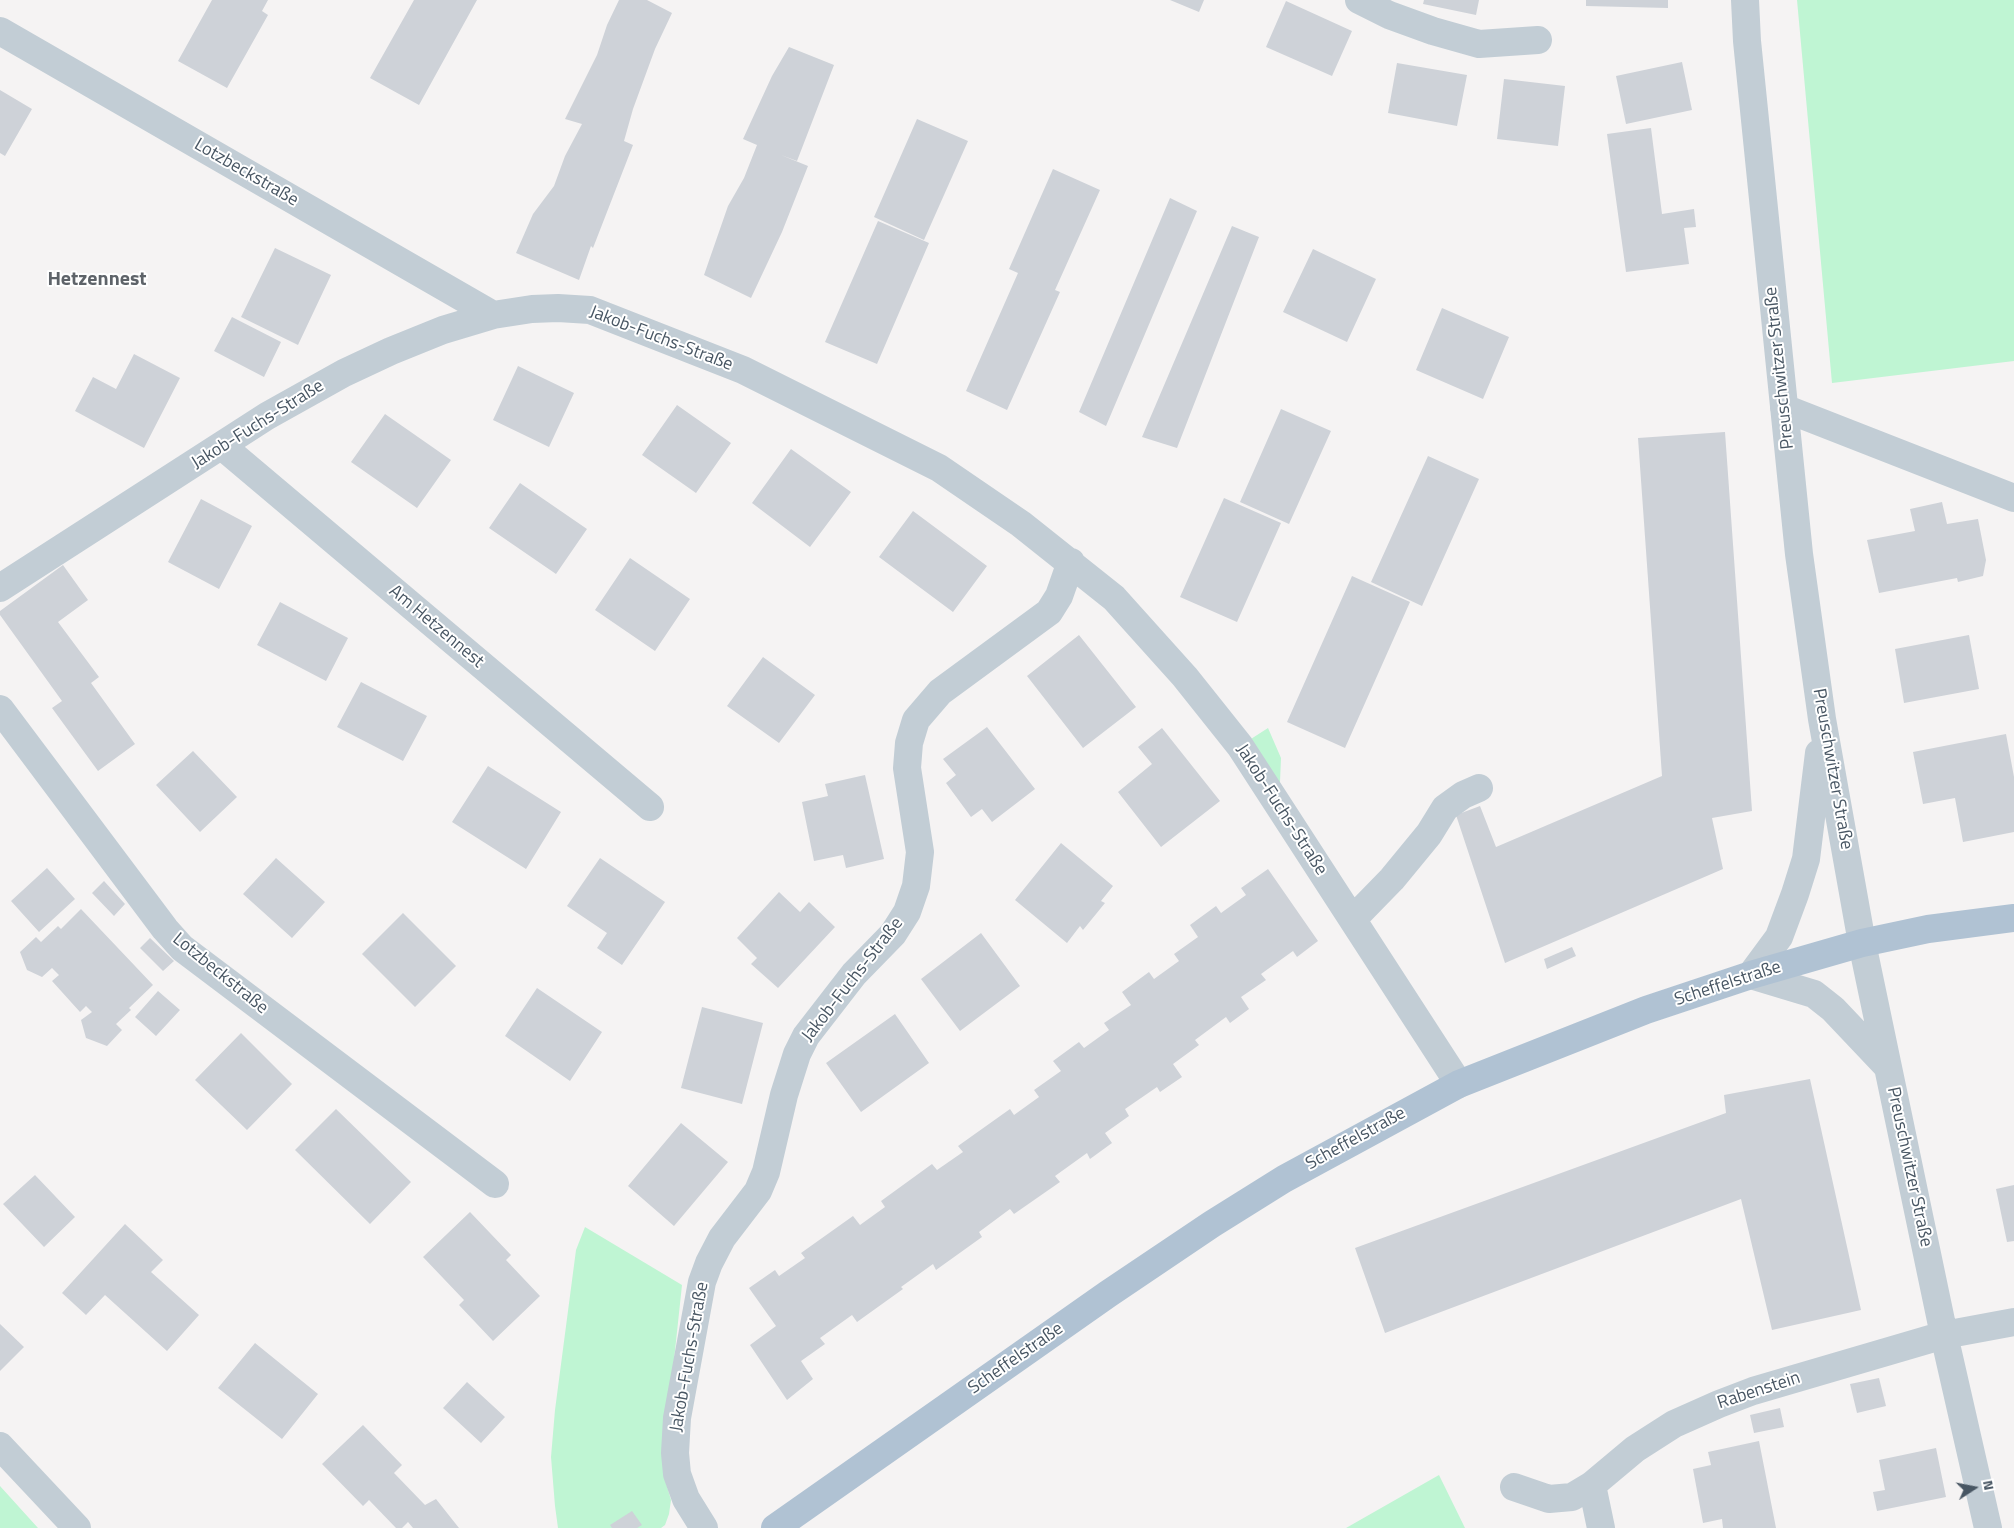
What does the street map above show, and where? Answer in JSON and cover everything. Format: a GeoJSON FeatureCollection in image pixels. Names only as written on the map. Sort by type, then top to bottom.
{"type":"FeatureCollection","features":[{"type":"Feature","properties":{"kind":"main road","name":"Scheffelstraße"},"geometry":{"type":"LineString","coordinates":[[775,1528],[1100,1300],[1212,1224],[1284,1179],[1459,1084],[1646,1010],[1751,975],[1862,943],[1928,929],[2014,918]]}},
{"type":"Feature","properties":{"kind":"street"},"geometry":{"type":"LineString","coordinates":[[1359,0],[1415,25],[1479,44],[1538,40]]}},
{"type":"Feature","properties":{"kind":"street","name":"Preuschwitzer Straße"},"geometry":{"type":"LineString","coordinates":[[1745,0],[1747,41],[1799,554],[1822,719],[1862,943],[1944,1335],[1988,1528]]}},
{"type":"Feature","properties":{"kind":"street","name":"Lotzbeckstraße"},"geometry":{"type":"LineString","coordinates":[[0,31],[493,315]]}},
{"type":"Feature","properties":{"kind":"street","name":"Jakob-Fuchs-Straße"},"geometry":{"type":"LineString","coordinates":[[0,588],[267,416],[344,373],[422,338],[493,315],[532,309],[590,310],[743,370],[939,468],[1021,524],[1114,598],[1185,677],[1240,746],[1459,1084]]}},
{"type":"Feature","properties":{"kind":"street"},"geometry":{"type":"LineString","coordinates":[[1784,408],[2014,498]]}},
{"type":"Feature","properties":{"kind":"street","name":"Am Hetzennest"},"geometry":{"type":"LineString","coordinates":[[222,446],[650,808]]}},
{"type":"Feature","properties":{"kind":"street","name":"Jakob-Fuchs-Straße"},"geometry":{"type":"LineString","coordinates":[[704,1528],[686,1499],[677,1474],[674,1453],[677,1418],[702,1282],[709,1263],[722,1238],[758,1191],[766,1172],[784,1095],[797,1054],[806,1036],[854,974],[893,934],[906,912],[916,886],[920,852],[907,768],[909,743],[916,720],[940,692],[1049,612],[1059,596],[1071,562]]}},
{"type":"Feature","properties":{"kind":"street","name":"Lotzbeckstraße"},"geometry":{"type":"LineString","coordinates":[[0,709],[165,929],[182,948],[495,1184]]}},
{"type":"Feature","properties":{"kind":"street"},"geometry":{"type":"LineString","coordinates":[[1822,719],[1806,859],[1779,937],[1751,975],[1814,994],[1840,1016],[1888,1068]]}},
{"type":"Feature","properties":{"kind":"street"},"geometry":{"type":"LineString","coordinates":[[1353,919],[1392,879],[1429,834],[1445,808],[1463,795],[1479,788]]}},
{"type":"Feature","properties":{"kind":"street","name":"Rabenstein"},"geometry":{"type":"LineString","coordinates":[[1514,1487],[1549,1499],[1572,1497],[1592,1485],[1635,1449],[1674,1424],[1719,1404],[1753,1391],[1944,1335],[2014,1322]]}},
{"type":"Feature","properties":{"kind":"street"},"geometry":{"type":"LineString","coordinates":[[0,1446],[77,1528]]}},
{"type":"Feature","properties":{"kind":"street"},"geometry":{"type":"LineString","coordinates":[[1592,1485],[1601,1528]]}},
{"type":"Feature","properties":{"kind":"green space"},"geometry":{"type":"Polygon","coordinates":[[[1797,0],[2014,0],[2014,361],[1832,383],[1797,0]]]}},
{"type":"Feature","properties":{"kind":"green space"},"geometry":{"type":"Polygon","coordinates":[[[1268,728],[1281,758],[1279,806],[1240,746],[1268,728]]]}},
{"type":"Feature","properties":{"kind":"green space"},"geometry":{"type":"Polygon","coordinates":[[[585,1227],[682,1285],[663,1463],[671,1500],[669,1514],[665,1525],[661,1528],[558,1528],[551,1457],[555,1410],[576,1250],[585,1227]]]}},
{"type":"Feature","properties":{"kind":"green space"},"geometry":{"type":"Polygon","coordinates":[[[1439,1475],[1465,1528],[1346,1528],[1439,1475]]]}},
{"type":"Feature","properties":{"kind":"green space"},"geometry":{"type":"Polygon","coordinates":[[[0,1486],[38,1528],[0,1528],[0,1486]]]}},
{"type":"Feature","properties":{"kind":"building"},"geometry":{"type":"Polygon","coordinates":[[[212,0],[268,0],[262,11],[268,15],[227,88],[178,61],[212,0]]]}},
{"type":"Feature","properties":{"kind":"building"},"geometry":{"type":"Polygon","coordinates":[[[414,0],[477,0],[419,105],[370,78],[414,0]]]}},
{"type":"Feature","properties":{"kind":"building"},"geometry":{"type":"Polygon","coordinates":[[[619,0],[647,0],[672,13],[655,49],[633,109],[624,141],[633,145],[579,280],[516,253],[533,214],[554,186],[565,156],[582,124],[565,119],[597,55],[607,25],[619,0]]]}},
{"type":"Feature","properties":{"kind":"building"},"geometry":{"type":"Polygon","coordinates":[[[1170,0],[1204,0],[1199,12],[1170,0]]]}},
{"type":"Feature","properties":{"kind":"building"},"geometry":{"type":"Polygon","coordinates":[[[1424,0],[1479,0],[1476,15],[1423,4],[1424,0]]]}},
{"type":"Feature","properties":{"kind":"building"},"geometry":{"type":"Polygon","coordinates":[[[1586,0],[1668,0],[1668,8],[1586,6],[1586,0]]]}},
{"type":"Feature","properties":{"kind":"building"},"geometry":{"type":"Polygon","coordinates":[[[1286,1],[1352,31],[1332,76],[1266,47],[1286,1]]]}},
{"type":"Feature","properties":{"kind":"building"},"geometry":{"type":"Polygon","coordinates":[[[789,47],[834,65],[797,161],[781,155],[808,166],[782,232],[751,298],[704,275],[728,206],[744,178],[757,145],[743,139],[772,76],[789,47]]]}},
{"type":"Feature","properties":{"kind":"building"},"geometry":{"type":"Polygon","coordinates":[[[1682,62],[1692,110],[1626,124],[1616,76],[1682,62]]]}},
{"type":"Feature","properties":{"kind":"building"},"geometry":{"type":"Polygon","coordinates":[[[1397,63],[1467,75],[1457,126],[1388,113],[1397,63]]]}},
{"type":"Feature","properties":{"kind":"building"},"geometry":{"type":"Polygon","coordinates":[[[1504,79],[1565,86],[1558,146],[1497,139],[1504,79]]]}},
{"type":"Feature","properties":{"kind":"building"},"geometry":{"type":"Polygon","coordinates":[[[0,90],[32,109],[5,156],[0,153],[0,90]]]}},
{"type":"Feature","properties":{"kind":"building"},"geometry":{"type":"Polygon","coordinates":[[[917,119],[968,141],[924,240],[874,217],[917,119]]]}},
{"type":"Feature","properties":{"kind":"building"},"geometry":{"type":"Polygon","coordinates":[[[1651,128],[1662,214],[1694,209],[1696,227],[1684,228],[1689,264],[1626,272],[1607,134],[1651,128]]]}},
{"type":"Feature","properties":{"kind":"building"},"geometry":{"type":"Polygon","coordinates":[[[1053,169],[1100,190],[1055,290],[1060,292],[1007,410],[966,391],[1018,273],[1009,269],[1053,169]]]}},
{"type":"Feature","properties":{"kind":"building"},"geometry":{"type":"Polygon","coordinates":[[[1170,198],[1197,211],[1106,426],[1079,412],[1170,198]]]}},
{"type":"Feature","properties":{"kind":"building"},"geometry":{"type":"Polygon","coordinates":[[[878,221],[929,243],[877,364],[825,342],[878,221]]]}},
{"type":"Feature","properties":{"kind":"building"},"geometry":{"type":"Polygon","coordinates":[[[1232,226],[1259,237],[1177,448],[1142,437],[1232,226]]]}},
{"type":"Feature","properties":{"kind":"building"},"geometry":{"type":"Polygon","coordinates":[[[275,248],[331,275],[298,345],[241,317],[275,248]]]}},
{"type":"Feature","properties":{"kind":"building"},"geometry":{"type":"Polygon","coordinates":[[[1313,249],[1376,279],[1347,342],[1283,312],[1313,249]]]}},
{"type":"Feature","properties":{"kind":"building"},"geometry":{"type":"Polygon","coordinates":[[[1442,308],[1509,337],[1483,399],[1416,370],[1442,308]]]}},
{"type":"Feature","properties":{"kind":"building"},"geometry":{"type":"Polygon","coordinates":[[[232,317],[281,342],[264,377],[214,351],[232,317]]]}},
{"type":"Feature","properties":{"kind":"building"},"geometry":{"type":"Polygon","coordinates":[[[134,354],[180,378],[144,448],[75,411],[93,377],[116,389],[134,354]]]}},
{"type":"Feature","properties":{"kind":"building"},"geometry":{"type":"Polygon","coordinates":[[[518,366],[574,393],[549,447],[493,420],[518,366]]]}},
{"type":"Feature","properties":{"kind":"building"},"geometry":{"type":"Polygon","coordinates":[[[677,405],[731,443],[696,493],[642,455],[677,405]]]}},
{"type":"Feature","properties":{"kind":"building"},"geometry":{"type":"Polygon","coordinates":[[[1281,409],[1331,431],[1289,524],[1240,502],[1281,409]]]}},
{"type":"Feature","properties":{"kind":"building"},"geometry":{"type":"Polygon","coordinates":[[[385,414],[451,460],[417,508],[351,462],[385,414]]]}},
{"type":"Feature","properties":{"kind":"building"},"geometry":{"type":"Polygon","coordinates":[[[1725,432],[1752,811],[1712,818],[1723,869],[1505,963],[1456,815],[1480,806],[1496,847],[1662,776],[1638,438],[1725,432]]]}},
{"type":"Feature","properties":{"kind":"building"},"geometry":{"type":"Polygon","coordinates":[[[791,449],[851,492],[810,547],[752,503],[791,449]]]}},
{"type":"Feature","properties":{"kind":"building"},"geometry":{"type":"Polygon","coordinates":[[[1428,456],[1479,479],[1422,606],[1371,582],[1428,456]]]}},
{"type":"Feature","properties":{"kind":"building"},"geometry":{"type":"Polygon","coordinates":[[[520,483],[587,529],[556,574],[489,528],[520,483]]]}},
{"type":"Feature","properties":{"kind":"building"},"geometry":{"type":"Polygon","coordinates":[[[1224,498],[1281,523],[1237,622],[1180,597],[1224,498]]]}},
{"type":"Feature","properties":{"kind":"building"},"geometry":{"type":"Polygon","coordinates":[[[201,499],[252,526],[219,589],[168,562],[201,499]]]}},
{"type":"Feature","properties":{"kind":"building"},"geometry":{"type":"Polygon","coordinates":[[[1942,502],[1947,524],[1978,519],[1986,560],[1983,576],[1958,582],[1957,578],[1879,593],[1867,540],[1915,531],[1910,509],[1942,502]]]}},
{"type":"Feature","properties":{"kind":"building"},"geometry":{"type":"Polygon","coordinates":[[[913,511],[987,566],[953,612],[879,557],[913,511]]]}},
{"type":"Feature","properties":{"kind":"building"},"geometry":{"type":"Polygon","coordinates":[[[630,558],[690,599],[655,651],[595,610],[630,558]]]}},
{"type":"Feature","properties":{"kind":"building"},"geometry":{"type":"Polygon","coordinates":[[[63,565],[88,600],[58,622],[99,677],[91,683],[135,744],[98,771],[52,708],[62,701],[0,615],[0,611],[63,565]]]}},
{"type":"Feature","properties":{"kind":"building"},"geometry":{"type":"Polygon","coordinates":[[[1352,576],[1410,602],[1345,748],[1287,722],[1352,576]]]}},
{"type":"Feature","properties":{"kind":"building"},"geometry":{"type":"Polygon","coordinates":[[[280,602],[348,638],[326,681],[257,645],[280,602]]]}},
{"type":"Feature","properties":{"kind":"building"},"geometry":{"type":"Polygon","coordinates":[[[1079,635],[1136,707],[1083,748],[1027,676],[1079,635]]]}},
{"type":"Feature","properties":{"kind":"building"},"geometry":{"type":"Polygon","coordinates":[[[1969,635],[1979,689],[1904,703],[1895,649],[1969,635]]]}},
{"type":"Feature","properties":{"kind":"building"},"geometry":{"type":"Polygon","coordinates":[[[763,657],[815,695],[779,743],[727,706],[763,657]]]}},
{"type":"Feature","properties":{"kind":"building"},"geometry":{"type":"Polygon","coordinates":[[[361,682],[427,716],[403,761],[337,727],[361,682]]]}},
{"type":"Feature","properties":{"kind":"building"},"geometry":{"type":"Polygon","coordinates":[[[987,727],[1035,789],[992,822],[982,809],[971,817],[946,783],[956,775],[943,759],[987,727]]]}},
{"type":"Feature","properties":{"kind":"building"},"geometry":{"type":"Polygon","coordinates":[[[1162,728],[1220,801],[1161,847],[1118,792],[1152,764],[1138,747],[1162,728]]]}},
{"type":"Feature","properties":{"kind":"building"},"geometry":{"type":"Polygon","coordinates":[[[2006,734],[2014,777],[2014,832],[1963,842],[1955,798],[1923,804],[1913,752],[2006,734]]]}},
{"type":"Feature","properties":{"kind":"building"},"geometry":{"type":"Polygon","coordinates":[[[193,751],[237,797],[200,832],[156,785],[193,751]]]}},
{"type":"Feature","properties":{"kind":"building"},"geometry":{"type":"Polygon","coordinates":[[[488,766],[561,812],[526,869],[452,822],[488,766]]]}},
{"type":"Feature","properties":{"kind":"building"},"geometry":{"type":"Polygon","coordinates":[[[865,775],[884,859],[846,868],[843,855],[814,861],[802,802],[828,796],[825,784],[865,775]]]}},
{"type":"Feature","properties":{"kind":"building"},"geometry":{"type":"Polygon","coordinates":[[[1061,843],[1113,886],[1101,901],[1105,903],[1083,930],[1080,926],[1067,943],[1015,900],[1061,843]]]}},
{"type":"Feature","properties":{"kind":"building"},"geometry":{"type":"Polygon","coordinates":[[[276,858],[325,902],[292,938],[243,894],[276,858]]]}},
{"type":"Feature","properties":{"kind":"building"},"geometry":{"type":"Polygon","coordinates":[[[600,858],[665,902],[622,965],[597,948],[607,933],[567,906],[600,858]]]}},
{"type":"Feature","properties":{"kind":"building"},"geometry":{"type":"Polygon","coordinates":[[[47,868],[75,899],[39,932],[11,901],[47,868]]]}},
{"type":"Feature","properties":{"kind":"building"},"geometry":{"type":"Polygon","coordinates":[[[1268,869],[1318,941],[1297,957],[1293,951],[1261,974],[1266,980],[1241,997],[1249,1009],[1230,1023],[1226,1017],[1195,1040],[1199,1045],[1173,1064],[1182,1077],[1160,1092],[1157,1087],[1125,1109],[1129,1116],[1105,1133],[1112,1143],[1090,1159],[1087,1153],[1055,1176],[1060,1182],[1014,1214],[1010,1209],[979,1232],[982,1237],[936,1270],[933,1264],[901,1287],[903,1289],[857,1322],[852,1315],[820,1338],[825,1344],[801,1361],[813,1379],[787,1400],[750,1345],[776,1326],[749,1288],[775,1270],[779,1276],[805,1258],[801,1253],[853,1216],[860,1225],[885,1207],[881,1201],[932,1164],[937,1170],[963,1152],[958,1146],[1010,1109],[1014,1115],[1039,1097],[1034,1090],[1061,1071],[1053,1061],[1079,1042],[1084,1048],[1109,1030],[1104,1023],[1131,1005],[1122,992],[1149,972],[1154,979],[1179,961],[1174,954],[1198,937],[1190,925],[1216,906],[1221,913],[1246,895],[1241,888],[1268,869]]]}},
{"type":"Feature","properties":{"kind":"building"},"geometry":{"type":"Polygon","coordinates":[[[104,881],[125,904],[114,916],[92,893],[104,881]]]}},
{"type":"Feature","properties":{"kind":"building"},"geometry":{"type":"Polygon","coordinates":[[[779,892],[800,912],[809,902],[835,927],[778,988],[751,964],[757,958],[737,938],[779,892]]]}},
{"type":"Feature","properties":{"kind":"building"},"geometry":{"type":"Polygon","coordinates":[[[81,909],[153,985],[129,1008],[131,1010],[116,1024],[122,1030],[107,1046],[86,1038],[81,1020],[92,1012],[86,1006],[80,1012],[52,981],[59,975],[52,968],[42,977],[27,970],[20,952],[36,937],[41,942],[58,926],[61,929],[81,909]]]}},
{"type":"Feature","properties":{"kind":"building"},"geometry":{"type":"Polygon","coordinates":[[[403,913],[456,966],[415,1007],[362,954],[403,913]]]}},
{"type":"Feature","properties":{"kind":"building"},"geometry":{"type":"Polygon","coordinates":[[[981,933],[1020,986],[960,1031],[921,979],[981,933]]]}},
{"type":"Feature","properties":{"kind":"building"},"geometry":{"type":"Polygon","coordinates":[[[150,938],[174,961],[163,971],[140,948],[150,938]]]}},
{"type":"Feature","properties":{"kind":"building"},"geometry":{"type":"Polygon","coordinates":[[[1572,947],[1576,956],[1547,969],[1544,959],[1572,947]]]}},
{"type":"Feature","properties":{"kind":"building"},"geometry":{"type":"Polygon","coordinates":[[[537,988],[602,1032],[570,1081],[505,1036],[537,988]]]}},
{"type":"Feature","properties":{"kind":"building"},"geometry":{"type":"Polygon","coordinates":[[[158,991],[180,1010],[156,1036],[135,1017],[158,991]]]}},
{"type":"Feature","properties":{"kind":"building"},"geometry":{"type":"Polygon","coordinates":[[[702,1007],[763,1023],[742,1104],[681,1088],[702,1007]]]}},
{"type":"Feature","properties":{"kind":"building"},"geometry":{"type":"Polygon","coordinates":[[[895,1014],[929,1063],[861,1112],[826,1063],[895,1014]]]}},
{"type":"Feature","properties":{"kind":"building"},"geometry":{"type":"Polygon","coordinates":[[[241,1033],[292,1084],[247,1130],[195,1080],[241,1033]]]}},
{"type":"Feature","properties":{"kind":"building"},"geometry":{"type":"Polygon","coordinates":[[[1810,1079],[1861,1310],[1772,1330],[1741,1199],[1385,1333],[1355,1248],[1726,1113],[1724,1095],[1810,1079]]]}},
{"type":"Feature","properties":{"kind":"building"},"geometry":{"type":"Polygon","coordinates":[[[336,1109],[411,1182],[370,1224],[295,1150],[336,1109]]]}},
{"type":"Feature","properties":{"kind":"building"},"geometry":{"type":"Polygon","coordinates":[[[681,1123],[728,1162],[674,1226],[628,1186],[681,1123]]]}},
{"type":"Feature","properties":{"kind":"building"},"geometry":{"type":"Polygon","coordinates":[[[35,1175],[75,1217],[44,1247],[3,1204],[35,1175]]]}},
{"type":"Feature","properties":{"kind":"building"},"geometry":{"type":"Polygon","coordinates":[[[2014,1185],[2014,1241],[2007,1242],[1996,1189],[2014,1185]]]}},
{"type":"Feature","properties":{"kind":"building"},"geometry":{"type":"Polygon","coordinates":[[[470,1212],[511,1255],[506,1260],[540,1296],[493,1341],[459,1305],[464,1300],[423,1257],[470,1212]]]}},
{"type":"Feature","properties":{"kind":"building"},"geometry":{"type":"Polygon","coordinates":[[[125,1224],[163,1260],[151,1272],[199,1315],[167,1351],[105,1295],[86,1315],[62,1293],[125,1224]]]}},
{"type":"Feature","properties":{"kind":"building"},"geometry":{"type":"Polygon","coordinates":[[[0,1324],[24,1347],[0,1371],[0,1324]]]}},
{"type":"Feature","properties":{"kind":"building"},"geometry":{"type":"Polygon","coordinates":[[[255,1343],[318,1394],[282,1439],[218,1388],[255,1343]]]}},
{"type":"Feature","properties":{"kind":"building"},"geometry":{"type":"Polygon","coordinates":[[[1879,1378],[1886,1406],[1857,1413],[1850,1384],[1879,1378]]]}},
{"type":"Feature","properties":{"kind":"building"},"geometry":{"type":"Polygon","coordinates":[[[467,1382],[505,1417],[481,1443],[443,1408],[467,1382]]]}},
{"type":"Feature","properties":{"kind":"building"},"geometry":{"type":"Polygon","coordinates":[[[1780,1408],[1784,1427],[1754,1433],[1750,1415],[1780,1408]]]}},
{"type":"Feature","properties":{"kind":"building"},"geometry":{"type":"Polygon","coordinates":[[[363,1425],[402,1465],[394,1473],[425,1505],[436,1499],[459,1528],[413,1528],[408,1522],[402,1528],[396,1528],[369,1500],[363,1506],[322,1464],[363,1425]]]}},
{"type":"Feature","properties":{"kind":"building"},"geometry":{"type":"Polygon","coordinates":[[[1759,1441],[1776,1528],[1723,1528],[1722,1519],[1703,1523],[1693,1469],[1711,1465],[1708,1452],[1759,1441]]]}},
{"type":"Feature","properties":{"kind":"building"},"geometry":{"type":"Polygon","coordinates":[[[1936,1448],[1946,1497],[1877,1511],[1873,1492],[1885,1490],[1879,1460],[1936,1448]]]}},
{"type":"Feature","properties":{"kind":"building"},"geometry":{"type":"Polygon","coordinates":[[[632,1511],[642,1525],[637,1528],[612,1528],[610,1525],[632,1511]]]}},
{"type":"Feature","properties":{"kind":"district","name":"Hetzennest"},"geometry":{"type":"Point","coordinates":[97,280]}}]}
